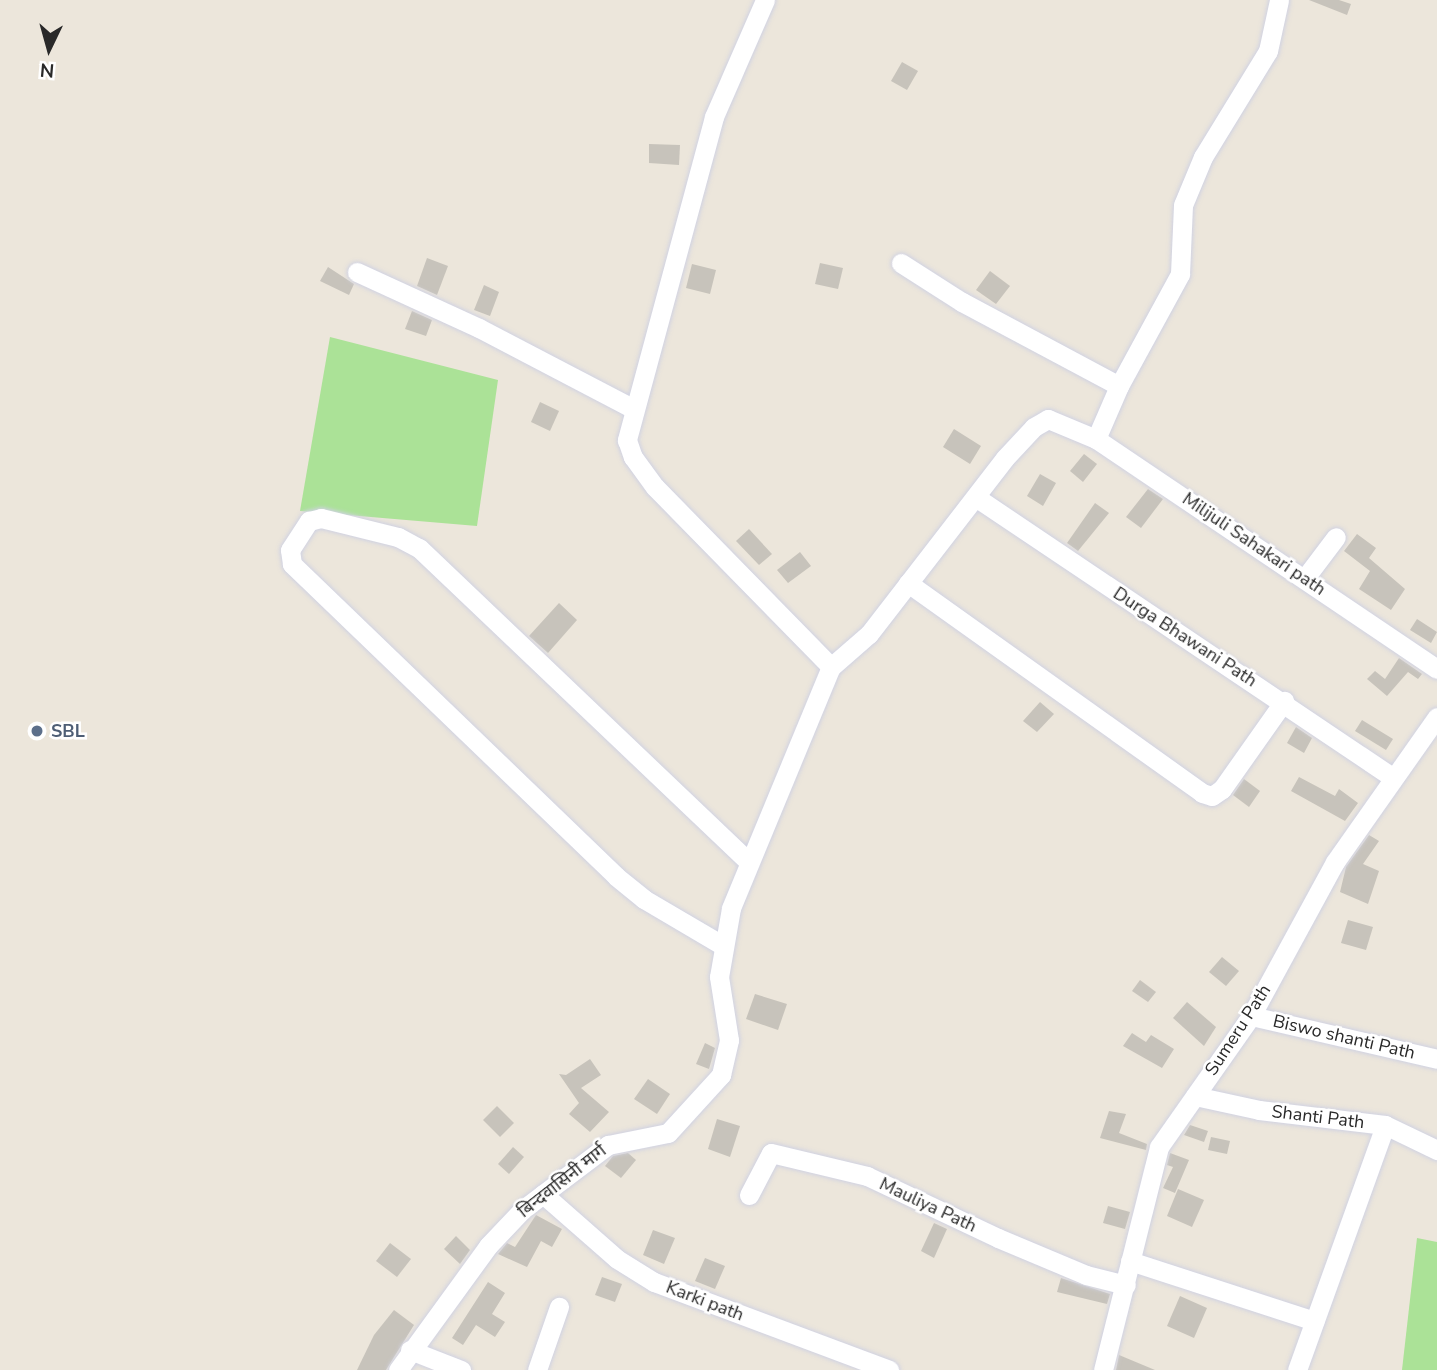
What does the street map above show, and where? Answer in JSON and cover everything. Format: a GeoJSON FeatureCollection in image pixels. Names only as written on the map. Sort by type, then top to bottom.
{"type":"FeatureCollection","features":[{"type":"Feature","properties":{"kind":"street"},"geometry":{"type":"LineString","coordinates":[[765,0],[713,117],[644,386],[634,408],[627,440],[641,468],[831,667],[869,634],[933,546],[977,498]]}},
{"type":"Feature","properties":{"kind":"street"},"geometry":{"type":"LineString","coordinates":[[1096,439],[1119,386],[1180,274],[1183,205],[1203,157],[1268,51],[1279,0]]}},
{"type":"Feature","properties":{"kind":"street"},"geometry":{"type":"LineString","coordinates":[[901,263],[962,302],[1119,386]]}},
{"type":"Feature","properties":{"kind":"street"},"geometry":{"type":"LineString","coordinates":[[357,272],[479,328],[634,408]]}},
{"type":"Feature","properties":{"kind":"street","name":"Milijuli Sahakari path"},"geometry":{"type":"LineString","coordinates":[[977,498],[1034,427],[1048,419],[1068,426],[1096,439],[1437,669]]}},
{"type":"Feature","properties":{"kind":"street","name":"Durga Bhawani Path"},"geometry":{"type":"LineString","coordinates":[[977,498],[1284,701],[1392,777]]}},
{"type":"Feature","properties":{"kind":"street"},"geometry":{"type":"LineString","coordinates":[[722,945],[644,899],[616,876],[292,564],[290,550],[309,521],[321,518],[398,537],[419,548],[749,862]]}},
{"type":"Feature","properties":{"kind":"street"},"geometry":{"type":"LineString","coordinates":[[1305,579],[1336,537]]}},
{"type":"Feature","properties":{"kind":"street"},"geometry":{"type":"LineString","coordinates":[[908,583],[1078,708],[1208,795],[1222,789],[1284,701]]}},
{"type":"Feature","properties":{"kind":"street","name":"बिन्दवासिनी मार्ग"},"geometry":{"type":"LineString","coordinates":[[398,1370],[488,1246],[542,1194],[608,1145],[668,1133],[717,1081],[729,1040],[719,977],[722,945],[749,862],[831,667]]}},
{"type":"Feature","properties":{"kind":"street","name":"Sumeru Path"},"geometry":{"type":"LineString","coordinates":[[1103,1370],[1159,1147],[1251,1016],[1335,862],[1392,777],[1437,717]]}},
{"type":"Feature","properties":{"kind":"street","name":"Biswo shanti Path"},"geometry":{"type":"LineString","coordinates":[[1251,1016],[1437,1059]]}},
{"type":"Feature","properties":{"kind":"street","name":"Shanti Path"},"geometry":{"type":"LineString","coordinates":[[1195,1096],[1259,1110],[1385,1125],[1437,1150]]}},
{"type":"Feature","properties":{"kind":"street"},"geometry":{"type":"LineString","coordinates":[[1297,1370],[1385,1125]]}},
{"type":"Feature","properties":{"kind":"street","name":"Mauliya Path"},"geometry":{"type":"LineString","coordinates":[[750,1195],[771,1153],[867,1176],[998,1238],[1086,1275],[1126,1285]]}},
{"type":"Feature","properties":{"kind":"street","name":"Karki path"},"geometry":{"type":"LineString","coordinates":[[542,1194],[617,1259],[654,1282],[889,1370]]}},
{"type":"Feature","properties":{"kind":"street"},"geometry":{"type":"LineString","coordinates":[[1130,1261],[1315,1321]]}},
{"type":"Feature","properties":{"kind":"street"},"geometry":{"type":"LineString","coordinates":[[537,1370],[559,1307]]}},
{"type":"Feature","properties":{"kind":"street"},"geometry":{"type":"LineString","coordinates":[[410,1350],[461,1370]]}},
{"type":"Feature","properties":{"kind":"green space"},"geometry":{"type":"Polygon","coordinates":[[[330,337],[498,380],[477,526],[300,511],[330,337]]]}},
{"type":"Feature","properties":{"kind":"green space"},"geometry":{"type":"Polygon","coordinates":[[[1417,1238],[1437,1242],[1437,1370],[1402,1370],[1417,1238]]]}},
{"type":"Feature","properties":{"kind":"building"},"geometry":{"type":"Polygon","coordinates":[[[1309,0],[1339,0],[1351,4],[1347,15],[1309,0]]]}},
{"type":"Feature","properties":{"kind":"building"},"geometry":{"type":"Polygon","coordinates":[[[902,62],[918,71],[907,90],[891,81],[902,62]]]}},
{"type":"Feature","properties":{"kind":"building"},"geometry":{"type":"Polygon","coordinates":[[[649,144],[680,145],[679,165],[649,163],[649,144]]]}},
{"type":"Feature","properties":{"kind":"building"},"geometry":{"type":"Polygon","coordinates":[[[427,258],[448,266],[437,295],[417,286],[427,258]]]}},
{"type":"Feature","properties":{"kind":"building"},"geometry":{"type":"Polygon","coordinates":[[[820,263],[843,268],[838,289],[815,284],[820,263]]]}},
{"type":"Feature","properties":{"kind":"building"},"geometry":{"type":"Polygon","coordinates":[[[692,264],[716,270],[710,294],[686,288],[692,264]]]}},
{"type":"Feature","properties":{"kind":"building"},"geometry":{"type":"Polygon","coordinates":[[[328,267],[354,284],[349,295],[320,281],[328,267]]]}},
{"type":"Feature","properties":{"kind":"building"},"geometry":{"type":"Polygon","coordinates":[[[990,271],[1010,286],[996,304],[976,290],[990,271]]]}},
{"type":"Feature","properties":{"kind":"building"},"geometry":{"type":"Polygon","coordinates":[[[484,285],[499,292],[490,316],[474,310],[484,285]]]}},
{"type":"Feature","properties":{"kind":"building"},"geometry":{"type":"Polygon","coordinates":[[[412,311],[432,320],[426,336],[405,329],[412,311]]]}},
{"type":"Feature","properties":{"kind":"building"},"geometry":{"type":"Polygon","coordinates":[[[540,402],[559,411],[550,431],[531,422],[540,402]]]}},
{"type":"Feature","properties":{"kind":"building"},"geometry":{"type":"Polygon","coordinates":[[[954,429],[981,446],[970,464],[943,447],[954,429]]]}},
{"type":"Feature","properties":{"kind":"building"},"geometry":{"type":"Polygon","coordinates":[[[1084,454],[1097,464],[1083,482],[1070,471],[1084,454]]]}},
{"type":"Feature","properties":{"kind":"building"},"geometry":{"type":"Polygon","coordinates":[[[1040,474],[1056,483],[1043,506],[1027,496],[1040,474]]]}},
{"type":"Feature","properties":{"kind":"building"},"geometry":{"type":"Polygon","coordinates":[[[1148,489],[1163,499],[1141,528],[1126,517],[1148,489]]]}},
{"type":"Feature","properties":{"kind":"building"},"geometry":{"type":"Polygon","coordinates":[[[1095,503],[1109,513],[1078,551],[1067,543],[1095,503]]]}},
{"type":"Feature","properties":{"kind":"building"},"geometry":{"type":"Polygon","coordinates":[[[749,529],[772,554],[759,565],[736,541],[749,529]]]}},
{"type":"Feature","properties":{"kind":"building"},"geometry":{"type":"Polygon","coordinates":[[[1357,534],[1376,548],[1369,558],[1405,589],[1391,610],[1359,589],[1370,571],[1344,551],[1357,534]]]}},
{"type":"Feature","properties":{"kind":"building"},"geometry":{"type":"Polygon","coordinates":[[[800,552],[811,566],[788,583],[777,570],[800,552]]]}},
{"type":"Feature","properties":{"kind":"building"},"geometry":{"type":"Polygon","coordinates":[[[559,603],[577,620],[548,653],[529,636],[559,603]]]}},
{"type":"Feature","properties":{"kind":"building"},"geometry":{"type":"Polygon","coordinates":[[[1417,619],[1437,632],[1431,643],[1410,630],[1417,619]]]}},
{"type":"Feature","properties":{"kind":"building"},"geometry":{"type":"Polygon","coordinates":[[[1399,658],[1422,674],[1418,679],[1408,672],[1387,696],[1367,679],[1375,671],[1385,679],[1399,658]]]}},
{"type":"Feature","properties":{"kind":"building"},"geometry":{"type":"Polygon","coordinates":[[[1040,702],[1054,714],[1037,732],[1023,721],[1040,702]]]}},
{"type":"Feature","properties":{"kind":"building"},"geometry":{"type":"Polygon","coordinates":[[[1362,720],[1393,739],[1386,750],[1355,731],[1362,720]]]}},
{"type":"Feature","properties":{"kind":"building"},"geometry":{"type":"Polygon","coordinates":[[[1296,727],[1312,738],[1304,753],[1287,743],[1296,727]]]}},
{"type":"Feature","properties":{"kind":"building"},"geometry":{"type":"Polygon","coordinates":[[[1299,777],[1335,796],[1339,789],[1358,803],[1345,821],[1291,791],[1299,777]]]}},
{"type":"Feature","properties":{"kind":"building"},"geometry":{"type":"Polygon","coordinates":[[[1244,779],[1260,791],[1249,807],[1233,795],[1244,779]]]}},
{"type":"Feature","properties":{"kind":"building"},"geometry":{"type":"Polygon","coordinates":[[[1369,835],[1379,841],[1363,864],[1379,871],[1368,904],[1340,892],[1346,867],[1369,835]]]}},
{"type":"Feature","properties":{"kind":"building"},"geometry":{"type":"Polygon","coordinates":[[[1348,920],[1373,927],[1366,950],[1341,943],[1348,920]]]}},
{"type":"Feature","properties":{"kind":"building"},"geometry":{"type":"Polygon","coordinates":[[[1222,957],[1239,971],[1226,986],[1209,972],[1222,957]]]}},
{"type":"Feature","properties":{"kind":"building"},"geometry":{"type":"Polygon","coordinates":[[[1140,980],[1156,992],[1148,1002],[1132,991],[1140,980]]]}},
{"type":"Feature","properties":{"kind":"building"},"geometry":{"type":"Polygon","coordinates":[[[755,994],[787,1004],[778,1030],[746,1019],[755,994]]]}},
{"type":"Feature","properties":{"kind":"building"},"geometry":{"type":"Polygon","coordinates":[[[1187,1002],[1216,1027],[1204,1046],[1173,1018],[1187,1002]]]}},
{"type":"Feature","properties":{"kind":"building"},"geometry":{"type":"Polygon","coordinates":[[[1132,1033],[1146,1042],[1151,1035],[1174,1049],[1162,1068],[1123,1046],[1132,1033]]]}},
{"type":"Feature","properties":{"kind":"building"},"geometry":{"type":"Polygon","coordinates":[[[705,1043],[715,1048],[709,1069],[696,1064],[705,1043]]]}},
{"type":"Feature","properties":{"kind":"building"},"geometry":{"type":"Polygon","coordinates":[[[590,1059],[601,1075],[581,1088],[609,1112],[590,1132],[569,1114],[579,1103],[559,1074],[566,1075],[590,1059]]]}},
{"type":"Feature","properties":{"kind":"building"},"geometry":{"type":"Polygon","coordinates":[[[648,1079],[670,1094],[657,1114],[634,1099],[648,1079]]]}},
{"type":"Feature","properties":{"kind":"building"},"geometry":{"type":"Polygon","coordinates":[[[497,1106],[514,1123],[500,1137],[483,1120],[497,1106]]]}},
{"type":"Feature","properties":{"kind":"building"},"geometry":{"type":"Polygon","coordinates":[[[1109,1111],[1126,1114],[1119,1133],[1147,1144],[1146,1150],[1100,1138],[1109,1111]]]}},
{"type":"Feature","properties":{"kind":"building"},"geometry":{"type":"Polygon","coordinates":[[[717,1119],[740,1126],[730,1157],[708,1149],[717,1119]]]}},
{"type":"Feature","properties":{"kind":"building"},"geometry":{"type":"Polygon","coordinates":[[[1190,1125],[1208,1131],[1204,1142],[1184,1135],[1190,1125]]]}},
{"type":"Feature","properties":{"kind":"building"},"geometry":{"type":"Polygon","coordinates":[[[1211,1137],[1230,1141],[1227,1154],[1208,1150],[1211,1137]]]}},
{"type":"Feature","properties":{"kind":"building"},"geometry":{"type":"Polygon","coordinates":[[[513,1147],[524,1157],[509,1174],[498,1164],[513,1147]]]}},
{"type":"Feature","properties":{"kind":"building"},"geometry":{"type":"Polygon","coordinates":[[[628,1153],[636,1160],[621,1178],[605,1166],[613,1156],[628,1153]]]}},
{"type":"Feature","properties":{"kind":"building"},"geometry":{"type":"Polygon","coordinates":[[[1170,1153],[1189,1160],[1175,1193],[1163,1188],[1173,1167],[1167,1165],[1170,1153]]]}},
{"type":"Feature","properties":{"kind":"building"},"geometry":{"type":"Polygon","coordinates":[[[1178,1189],[1204,1200],[1192,1227],[1167,1216],[1178,1189]]]}},
{"type":"Feature","properties":{"kind":"building"},"geometry":{"type":"Polygon","coordinates":[[[1108,1206],[1130,1212],[1125,1229],[1103,1223],[1108,1206]]]}},
{"type":"Feature","properties":{"kind":"building"},"geometry":{"type":"Polygon","coordinates":[[[536,1215],[562,1229],[552,1247],[541,1241],[527,1267],[498,1254],[507,1243],[515,1247],[536,1215]]]}},
{"type":"Feature","properties":{"kind":"building"},"geometry":{"type":"Polygon","coordinates":[[[934,1223],[947,1229],[934,1258],[921,1251],[934,1223]]]}},
{"type":"Feature","properties":{"kind":"building"},"geometry":{"type":"Polygon","coordinates":[[[653,1230],[675,1238],[664,1264],[643,1255],[653,1230]]]}},
{"type":"Feature","properties":{"kind":"building"},"geometry":{"type":"Polygon","coordinates":[[[456,1236],[470,1250],[460,1264],[444,1249],[456,1236]]]}},
{"type":"Feature","properties":{"kind":"building"},"geometry":{"type":"Polygon","coordinates":[[[390,1243],[411,1259],[397,1277],[376,1261],[390,1243]]]}},
{"type":"Feature","properties":{"kind":"building"},"geometry":{"type":"Polygon","coordinates":[[[705,1258],[725,1266],[715,1289],[695,1281],[705,1258]]]}},
{"type":"Feature","properties":{"kind":"building"},"geometry":{"type":"Polygon","coordinates":[[[602,1277],[622,1284],[615,1302],[595,1295],[602,1277]]]}},
{"type":"Feature","properties":{"kind":"building"},"geometry":{"type":"Polygon","coordinates":[[[1061,1278],[1110,1294],[1107,1304],[1057,1292],[1061,1278]]]}},
{"type":"Feature","properties":{"kind":"building"},"geometry":{"type":"Polygon","coordinates":[[[488,1282],[505,1293],[492,1314],[505,1322],[495,1337],[476,1325],[463,1345],[452,1338],[488,1282]]]}},
{"type":"Feature","properties":{"kind":"building"},"geometry":{"type":"Polygon","coordinates":[[[1180,1296],[1207,1308],[1194,1338],[1167,1326],[1180,1296]]]}},
{"type":"Feature","properties":{"kind":"building"},"geometry":{"type":"Polygon","coordinates":[[[394,1310],[414,1325],[386,1370],[357,1370],[374,1335],[394,1310]]]}},
{"type":"Feature","properties":{"kind":"building"},"geometry":{"type":"Polygon","coordinates":[[[1119,1355],[1155,1370],[1116,1370],[1119,1355]]]}},
{"type":"Feature","properties":{"kind":"place","name":"SBL"},"geometry":{"type":"Point","coordinates":[37,731]}}]}
